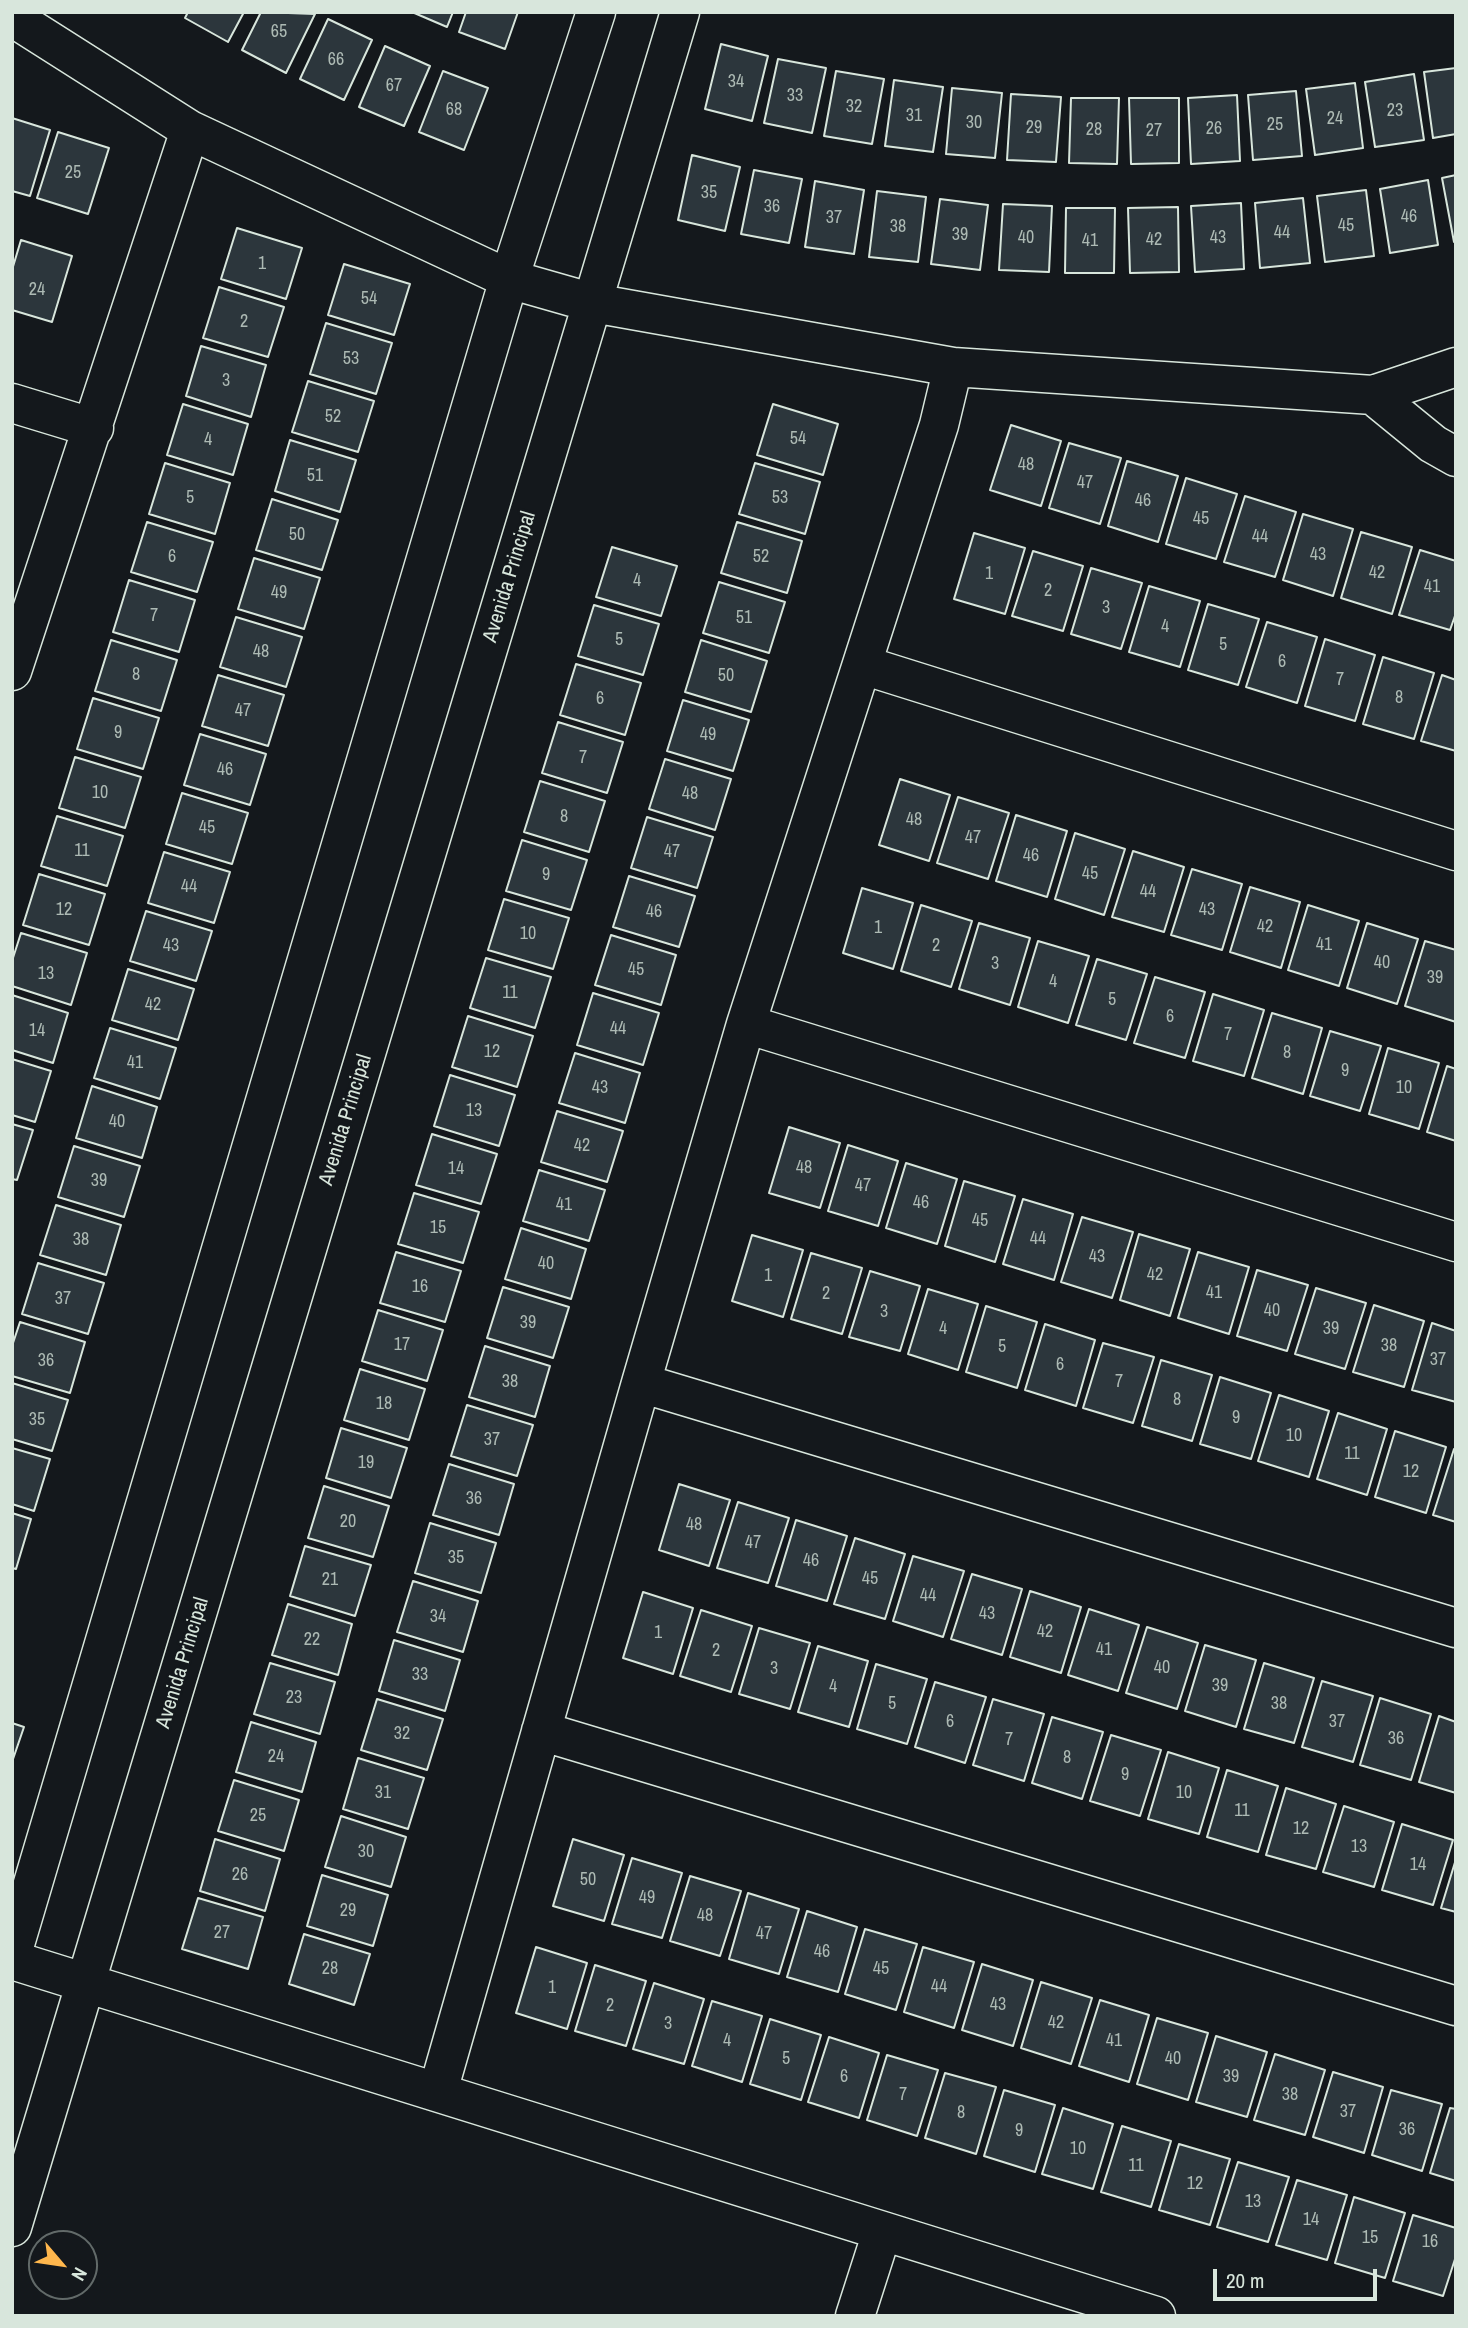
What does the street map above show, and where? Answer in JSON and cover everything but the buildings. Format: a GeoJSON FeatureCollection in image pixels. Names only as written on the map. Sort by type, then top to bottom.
{"type":"FeatureCollection","features":[{"type":"Feature","properties":{"kind":"street"},"geometry":{"type":"LineString","coordinates":[[12,1954],[509,279],[596,12]]}},
{"type":"Feature","properties":{"kind":"street","name":"Avenida Principal"},"geometry":{"type":"LineString","coordinates":[[12,2227],[680,12]]}},
{"type":"Feature","properties":{"kind":"street"},"geometry":{"type":"LineString","coordinates":[[12,17],[190,130],[509,279],[593,303],[953,367],[1373,395],[1456,368]]}},
{"type":"Feature","properties":{"kind":"street"},"geometry":{"type":"LineString","coordinates":[[12,671],[190,130]]}},
{"type":"Feature","properties":{"kind":"street"},"geometry":{"type":"LineString","coordinates":[[438,2091],[747,1024],[939,425],[953,367]]}},
{"type":"Feature","properties":{"kind":"street"},"geometry":{"type":"LineString","coordinates":[[1373,395],[1433,444],[1456,457]]}},
{"type":"Feature","properties":{"kind":"street"},"geometry":{"type":"LineString","coordinates":[[12,403],[94,428]]}},
{"type":"Feature","properties":{"kind":"street"},"geometry":{"type":"LineString","coordinates":[[863,665],[1456,851]]}},
{"type":"Feature","properties":{"kind":"street"},"geometry":{"type":"LineString","coordinates":[[747,1024],[1456,1242]]}},
{"type":"Feature","properties":{"kind":"street"},"geometry":{"type":"LineString","coordinates":[[641,1383],[1456,1628]]}},
{"type":"Feature","properties":{"kind":"street"},"geometry":{"type":"LineString","coordinates":[[541,1731],[1456,2006]]}},
{"type":"Feature","properties":{"kind":"street"},"geometry":{"type":"LineString","coordinates":[[12,1960],[1156,2316]]}},
{"type":"Feature","properties":{"kind":"street"},"geometry":{"type":"LineString","coordinates":[[855,2316],[882,2232]]}}]}
